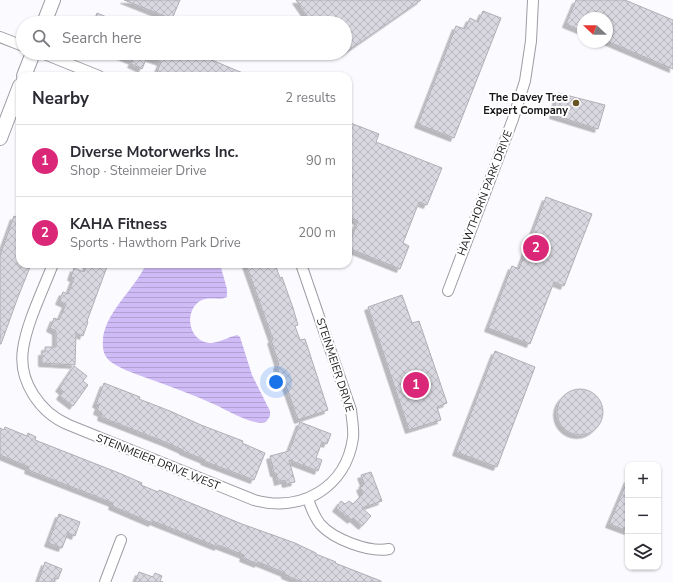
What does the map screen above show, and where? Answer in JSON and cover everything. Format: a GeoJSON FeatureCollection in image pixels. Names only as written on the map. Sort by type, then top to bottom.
{"type":"FeatureCollection","features":[{"type":"Feature","properties":{"kind":"main road"},"geometry":{"type":"LineString","coordinates":[[47,16],[53,0]]}},
{"type":"Feature","properties":{"kind":"main road"},"geometry":{"type":"LineString","coordinates":[[26,72],[30,60]]}},
{"type":"Feature","properties":{"kind":"main road"},"geometry":{"type":"LineString","coordinates":[[0,138],[16,96]]}},
{"type":"Feature","properties":{"kind":"street","name":"HAWTHORN PARK DRIVE"},"geometry":{"type":"LineString","coordinates":[[448,291],[513,119],[525,81],[531,41],[533,0]]}},
{"type":"Feature","properties":{"kind":"street"},"geometry":{"type":"LineString","coordinates":[[0,37],[16,43]]}},
{"type":"Feature","properties":{"kind":"street"},"geometry":{"type":"LineString","coordinates":[[59,60],[89,72]]}},
{"type":"Feature","properties":{"kind":"street","name":"STEINMEIER DRIVE WEST"},"geometry":{"type":"LineString","coordinates":[[51,268],[28,330],[23,348],[24,372],[34,396],[43,407],[57,419],[69,426],[254,500],[267,504],[290,504],[308,499]]}},
{"type":"Feature","properties":{"kind":"street","name":"STEINMEIER DRIVE"},"geometry":{"type":"LineString","coordinates":[[302,268],[351,410],[353,424],[353,438],[349,456],[340,472],[328,486],[308,499]]}},
{"type":"Feature","properties":{"kind":"street"},"geometry":{"type":"LineString","coordinates":[[308,499],[314,516],[331,533],[370,550],[389,549]]}},
{"type":"Feature","properties":{"kind":"street"},"geometry":{"type":"LineString","coordinates":[[105,582],[121,540]]}},
{"type":"Feature","properties":{"kind":"shaded area"},"geometry":{"type":"Polygon","coordinates":[[[144,268],[221,268],[227,289],[227,297],[200,301],[191,312],[191,326],[197,338],[210,343],[237,335],[240,337],[252,375],[270,411],[270,416],[266,422],[255,422],[242,418],[200,398],[123,369],[111,362],[106,357],[103,346],[107,324],[112,314],[144,268]]]}},
{"type":"Feature","properties":{"kind":"building"},"geometry":{"type":"Polygon","coordinates":[[[124,0],[180,0],[173,16],[164,16],[124,0]]]}},
{"type":"Feature","properties":{"kind":"building"},"geometry":{"type":"Polygon","coordinates":[[[296,0],[421,0],[352,48],[352,16],[307,16],[296,0]]]}},
{"type":"Feature","properties":{"kind":"building"},"geometry":{"type":"Polygon","coordinates":[[[576,0],[625,0],[673,20],[673,69],[613,44],[613,12],[577,12],[577,29],[566,24],[576,0]]]}},
{"type":"Feature","properties":{"kind":"building"},"geometry":{"type":"Polygon","coordinates":[[[483,11],[501,18],[454,138],[418,124],[456,26],[465,29],[470,18],[478,22],[483,11]]]}},
{"type":"Feature","properties":{"kind":"building"},"geometry":{"type":"Polygon","coordinates":[[[97,13],[104,16],[96,16],[97,13]]]}},
{"type":"Feature","properties":{"kind":"building"},"geometry":{"type":"Polygon","coordinates":[[[131,60],[146,60],[142,69],[131,64],[133,61],[131,60]]]}},
{"type":"Feature","properties":{"kind":"building"},"geometry":{"type":"Polygon","coordinates":[[[155,60],[212,60],[240,72],[157,72],[161,62],[155,60]]]}},
{"type":"Feature","properties":{"kind":"building"},"geometry":{"type":"Polygon","coordinates":[[[558,93],[605,105],[598,129],[553,115],[558,93]]]}},
{"type":"Feature","properties":{"kind":"building"},"geometry":{"type":"Polygon","coordinates":[[[352,124],[379,134],[376,142],[442,168],[427,205],[419,202],[403,243],[409,246],[400,269],[352,250],[352,237],[358,221],[352,219],[352,124]]]}},
{"type":"Feature","properties":{"kind":"building"},"geometry":{"type":"Polygon","coordinates":[[[546,197],[592,214],[564,286],[554,282],[530,344],[488,328],[512,266],[519,269],[546,197]]]}},
{"type":"Feature","properties":{"kind":"building"},"geometry":{"type":"Polygon","coordinates":[[[14,216],[16,217],[16,268],[30,268],[1,344],[0,344],[0,255],[14,216]]]}},
{"type":"Feature","properties":{"kind":"building"},"geometry":{"type":"Polygon","coordinates":[[[74,268],[84,272],[86,268],[107,268],[83,336],[76,333],[75,365],[42,363],[42,352],[45,352],[45,347],[56,347],[56,331],[50,328],[54,318],[59,320],[66,304],[59,301],[63,292],[68,294],[74,278],[71,277],[74,268]]]}},
{"type":"Feature","properties":{"kind":"building"},"geometry":{"type":"Polygon","coordinates":[[[247,268],[276,268],[280,278],[282,277],[298,325],[295,326],[300,340],[305,339],[328,410],[298,420],[283,377],[280,378],[277,365],[279,365],[271,340],[273,340],[247,268]]]}},
{"type":"Feature","properties":{"kind":"building"},"geometry":{"type":"Polygon","coordinates":[[[402,295],[412,323],[419,321],[447,403],[437,407],[441,420],[409,430],[368,307],[402,295]]]}},
{"type":"Feature","properties":{"kind":"building"},"geometry":{"type":"Polygon","coordinates":[[[495,351],[535,367],[497,467],[456,452],[495,351]]]}},
{"type":"Feature","properties":{"kind":"building"},"geometry":{"type":"Polygon","coordinates":[[[74,366],[87,376],[83,381],[88,385],[73,406],[60,396],[63,391],[59,388],[74,366]]]}},
{"type":"Feature","properties":{"kind":"building"},"geometry":{"type":"Polygon","coordinates":[[[104,383],[140,397],[139,399],[201,425],[243,441],[242,443],[265,453],[254,480],[204,461],[205,460],[165,442],[101,417],[102,413],[97,411],[99,405],[96,404],[104,383]]]}},
{"type":"Feature","properties":{"kind":"building"},"geometry":{"type":"Polygon","coordinates":[[[585,389],[597,395],[602,403],[602,421],[597,429],[589,434],[575,435],[563,429],[558,421],[557,407],[563,395],[571,390],[585,389]]]}},
{"type":"Feature","properties":{"kind":"building"},"geometry":{"type":"Polygon","coordinates":[[[300,422],[331,434],[327,444],[322,442],[316,458],[322,460],[318,471],[289,460],[295,482],[286,484],[285,480],[278,482],[270,456],[289,451],[300,422]]]}},
{"type":"Feature","properties":{"kind":"building"},"geometry":{"type":"Polygon","coordinates":[[[5,427],[27,436],[28,433],[36,437],[35,440],[119,473],[158,492],[159,490],[242,524],[295,543],[336,562],[335,563],[381,582],[302,582],[258,562],[258,564],[243,558],[244,555],[218,545],[218,547],[153,521],[152,523],[112,506],[113,503],[28,470],[29,467],[0,455],[0,428],[4,430],[5,427]]]}},
{"type":"Feature","properties":{"kind":"building"},"geometry":{"type":"Polygon","coordinates":[[[371,472],[382,501],[362,508],[371,516],[362,526],[353,518],[351,520],[336,508],[341,501],[345,504],[349,501],[353,504],[363,494],[360,487],[363,486],[362,484],[364,483],[361,475],[371,472]]]}},
{"type":"Feature","properties":{"kind":"building"},"geometry":{"type":"Polygon","coordinates":[[[625,486],[625,530],[609,524],[625,486]]]}},
{"type":"Feature","properties":{"kind":"building"},"geometry":{"type":"Polygon","coordinates":[[[59,514],[80,522],[75,536],[68,533],[62,548],[48,543],[59,514]]]}},
{"type":"Feature","properties":{"kind":"building"},"geometry":{"type":"Polygon","coordinates":[[[45,562],[62,569],[58,579],[55,578],[54,582],[38,582],[45,562]]]}},
{"type":"Feature","properties":{"kind":"building"},"geometry":{"type":"Polygon","coordinates":[[[139,572],[153,577],[155,573],[162,576],[160,581],[163,582],[135,582],[139,572]]]}},
{"type":"Feature","properties":{"kind":"place","name":"The Davey Tree Expert Company"},"geometry":{"type":"Point","coordinates":[576,103]}},
{"type":"Feature","properties":{"kind":"place","name":"KAHA Fitness"},"geometry":{"type":"Point","coordinates":[536,248]}},
{"type":"Feature","properties":{"kind":"place","name":"Diverse Motorwerks Inc."},"geometry":{"type":"Point","coordinates":[416,385]}}]}
